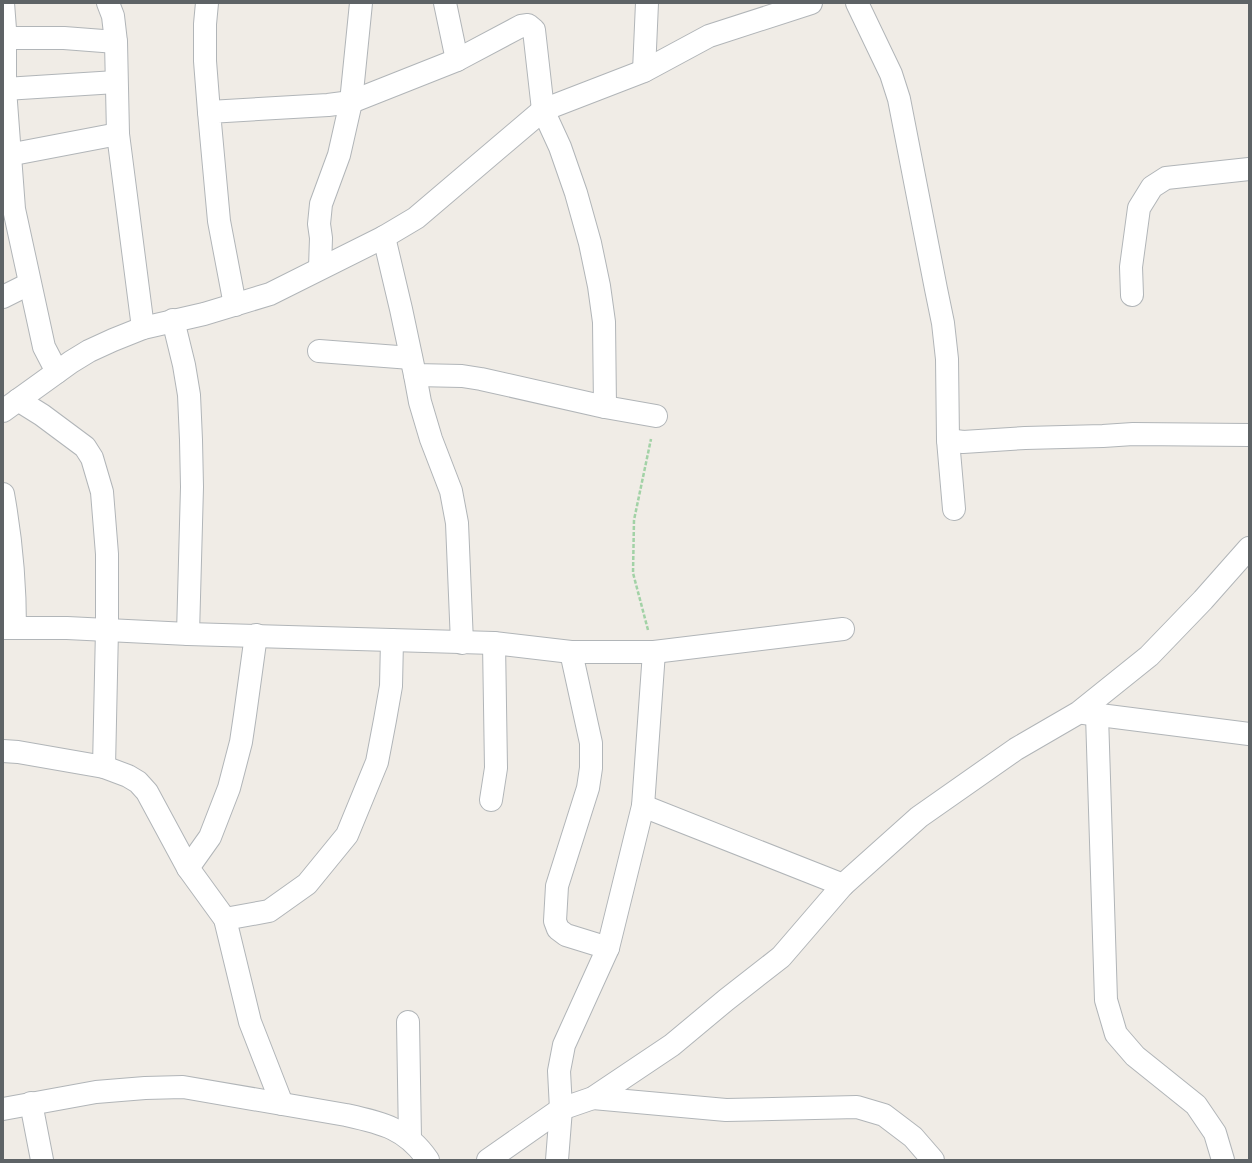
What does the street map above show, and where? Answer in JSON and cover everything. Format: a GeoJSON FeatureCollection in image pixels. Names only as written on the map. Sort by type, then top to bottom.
{"type":"FeatureCollection","features":[{"type":"Feature","properties":{"kind":"street"},"geometry":{"type":"LineString","coordinates":[[3,3],[8,212],[29,284],[44,347],[57,372]]}},
{"type":"Feature","properties":{"kind":"street"},"geometry":{"type":"LineString","coordinates":[[108,3],[113,16],[116,42],[118,134],[143,328]]}},
{"type":"Feature","properties":{"kind":"street"},"geometry":{"type":"LineString","coordinates":[[207,3],[205,24],[205,61],[219,221],[235,305]]}},
{"type":"Feature","properties":{"kind":"street"},"geometry":{"type":"LineString","coordinates":[[320,268],[321,238],[319,224],[321,204],[339,155],[351,102],[361,3]]}},
{"type":"Feature","properties":{"kind":"street"},"geometry":{"type":"LineString","coordinates":[[446,3],[457,60]]}},
{"type":"Feature","properties":{"kind":"street"},"geometry":{"type":"LineString","coordinates":[[644,71],[647,3]]}},
{"type":"Feature","properties":{"kind":"street"},"geometry":{"type":"LineString","coordinates":[[11,406],[57,372],[90,351],[143,328],[235,305],[270,294],[384,237],[416,218],[544,110],[644,71],[709,36],[811,3]]}},
{"type":"Feature","properties":{"kind":"street"},"geometry":{"type":"LineString","coordinates":[[857,3],[891,74],[899,99],[943,323],[947,359],[948,440],[954,509]]}},
{"type":"Feature","properties":{"kind":"street"},"geometry":{"type":"LineString","coordinates":[[209,112],[328,105],[351,102],[457,60],[521,26],[528,25],[534,30],[544,110],[560,147],[576,193],[590,243],[596,272],[604,322],[605,407]]}},
{"type":"Feature","properties":{"kind":"street"},"geometry":{"type":"LineString","coordinates":[[4,32],[116,42]]}},
{"type":"Feature","properties":{"kind":"street"},"geometry":{"type":"LineString","coordinates":[[4,82],[116,82]]}},
{"type":"Feature","properties":{"kind":"street"},"geometry":{"type":"LineString","coordinates":[[6,155],[118,134]]}},
{"type":"Feature","properties":{"kind":"street"},"geometry":{"type":"LineString","coordinates":[[1132,295],[1131,267],[1139,208],[1152,187],[1166,178],[1249,169]]}},
{"type":"Feature","properties":{"kind":"street"},"geometry":{"type":"LineString","coordinates":[[384,237],[401,309],[420,402],[431,439],[451,492],[457,523],[462,643]]}},
{"type":"Feature","properties":{"kind":"street"},"geometry":{"type":"LineString","coordinates":[[3,297],[29,284]]}},
{"type":"Feature","properties":{"kind":"street"},"geometry":{"type":"LineString","coordinates":[[173,320],[184,365],[189,395],[192,488],[188,634]]}},
{"type":"Feature","properties":{"kind":"street"},"geometry":{"type":"LineString","coordinates":[[319,351],[480,379],[605,407],[656,416]]}},
{"type":"Feature","properties":{"kind":"street"},"geometry":{"type":"LineString","coordinates":[[11,406],[42,415],[85,447],[92,458],[102,492],[107,554],[104,768]]}},
{"type":"Feature","properties":{"kind":"street"},"geometry":{"type":"LineString","coordinates":[[948,440],[963,442],[1133,434],[1249,435]]}},
{"type":"Feature","properties":{"kind":"street"},"geometry":{"type":"LineString","coordinates":[[3,494],[15,608],[9,628],[107,629],[188,634],[494,643],[571,652],[654,652],[842,630]]}},
{"type":"Feature","properties":{"kind":"street"},"geometry":{"type":"LineString","coordinates":[[488,1160],[561,1109],[593,1098],[672,1045],[781,957],[843,885],[920,817],[1016,749],[1088,714],[1203,600],[1249,548]]}},
{"type":"Feature","properties":{"kind":"street"},"geometry":{"type":"LineString","coordinates":[[188,868],[210,837],[229,788],[245,716],[256,635]]}},
{"type":"Feature","properties":{"kind":"street"},"geometry":{"type":"LineString","coordinates":[[225,919],[269,911],[307,884],[347,835],[376,762],[386,720],[391,686],[392,640]]}},
{"type":"Feature","properties":{"kind":"street"},"geometry":{"type":"LineString","coordinates":[[491,800],[496,768],[494,643]]}},
{"type":"Feature","properties":{"kind":"street"},"geometry":{"type":"LineString","coordinates":[[571,652],[591,743],[591,768],[588,788],[557,886],[555,921],[558,929],[566,935],[608,948]]}},
{"type":"Feature","properties":{"kind":"street"},"geometry":{"type":"LineString","coordinates":[[557,1160],[561,1109],[559,1071],[564,1045],[608,948],[643,806],[654,652]]}},
{"type":"Feature","properties":{"kind":"street"},"geometry":{"type":"LineString","coordinates":[[1088,714],[1249,734]]}},
{"type":"Feature","properties":{"kind":"street"},"geometry":{"type":"LineString","coordinates":[[1088,714],[1106,1000],[1116,1034],[1134,1056],[1196,1105],[1215,1134],[1223,1160]]}},
{"type":"Feature","properties":{"kind":"street"},"geometry":{"type":"LineString","coordinates":[[3,751],[25,753],[104,768],[128,776],[138,782],[147,792],[188,868],[225,919],[250,1022],[282,1104]]}},
{"type":"Feature","properties":{"kind":"street"},"geometry":{"type":"LineString","coordinates":[[643,806],[843,885]]}},
{"type":"Feature","properties":{"kind":"street"},"geometry":{"type":"LineString","coordinates":[[408,1022],[410,1139]]}},
{"type":"Feature","properties":{"kind":"street"},"geometry":{"type":"LineString","coordinates":[[3,1109],[96,1092],[183,1087],[373,1121],[396,1130],[410,1139],[428,1160]]}},
{"type":"Feature","properties":{"kind":"street"},"geometry":{"type":"LineString","coordinates":[[593,1098],[726,1110],[857,1107],[884,1115],[914,1136],[933,1160]]}},
{"type":"Feature","properties":{"kind":"street"},"geometry":{"type":"LineString","coordinates":[[31,1103],[42,1160]]}},
{"type":"Feature","properties":{"kind":"path"},"geometry":{"type":"LineString","coordinates":[[654,652],[633,573],[634,520],[656,416]]}}]}
